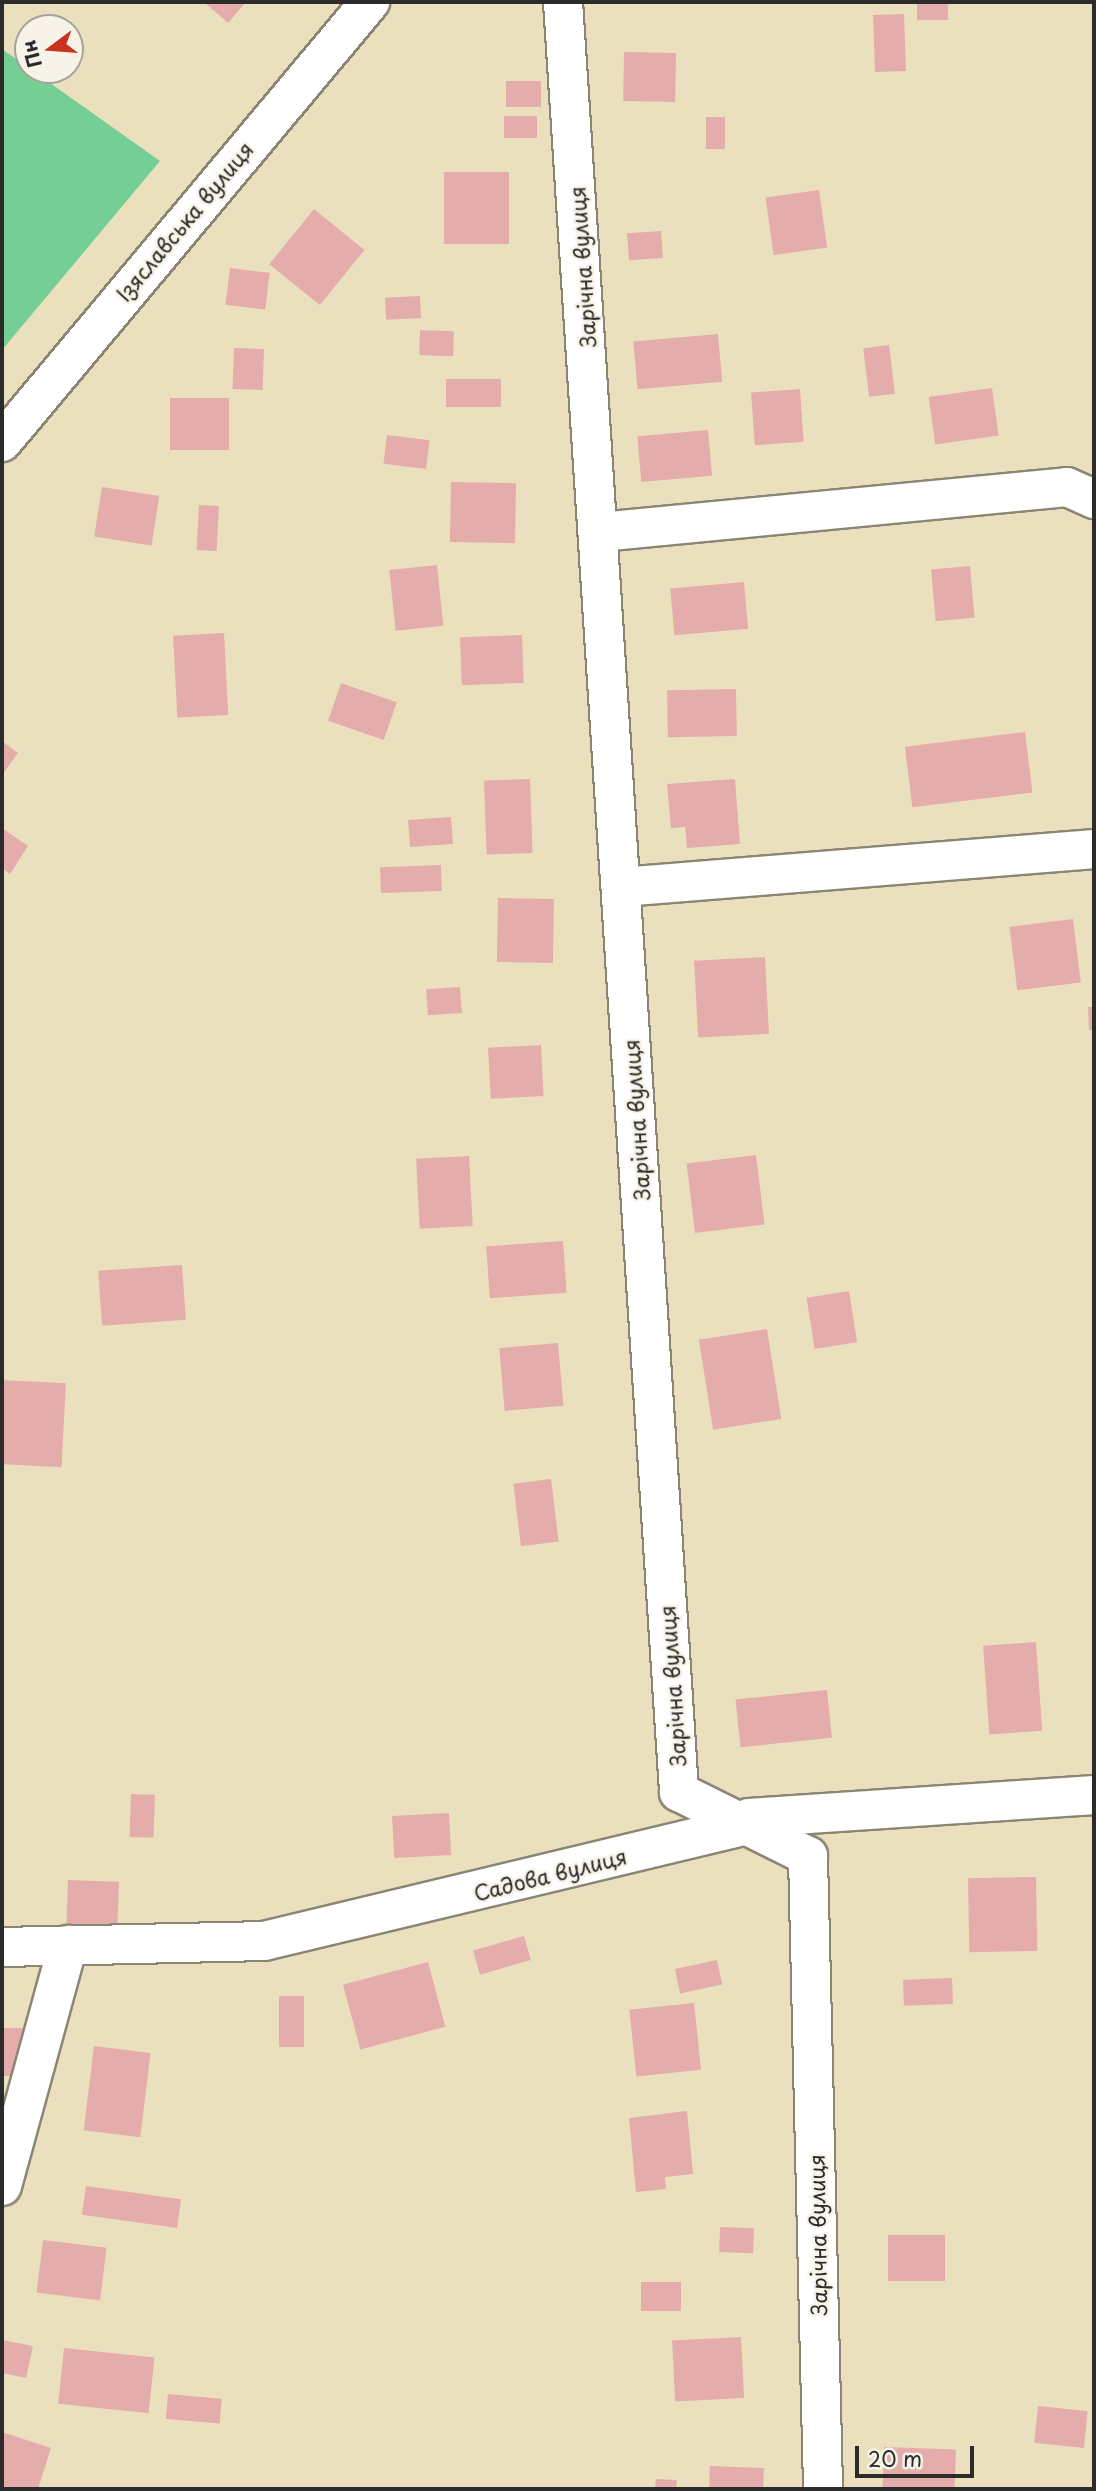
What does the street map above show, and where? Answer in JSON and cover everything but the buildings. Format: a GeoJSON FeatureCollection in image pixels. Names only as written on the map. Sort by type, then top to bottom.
{"type":"FeatureCollection","features":[{"type":"Feature","properties":{"kind":"street","name":"Ізяславська вулиця"},"geometry":{"type":"LineString","coordinates":[[2,442],[370,2]]}},
{"type":"Feature","properties":{"kind":"street","name":"Зарічна вулиця"},"geometry":{"type":"LineString","coordinates":[[563,2],[600,532],[679,1792],[808,1856],[823,2489]]}},
{"type":"Feature","properties":{"kind":"street"},"geometry":{"type":"LineString","coordinates":[[600,532],[1067,487],[1094,499]]}},
{"type":"Feature","properties":{"kind":"street"},"geometry":{"type":"LineString","coordinates":[[622,887],[1094,849]]}},
{"type":"Feature","properties":{"kind":"street","name":"Садова вулиця"},"geometry":{"type":"LineString","coordinates":[[2,1947],[264,1941],[744,1826],[748,1818],[1094,1795]]}},
{"type":"Feature","properties":{"kind":"street"},"geometry":{"type":"LineString","coordinates":[[2,2186],[68,1945]]}},
{"type":"Feature","properties":{"kind":"green space"},"geometry":{"type":"Polygon","coordinates":[[[2,49],[14,58],[14,84],[51,84],[160,161],[2,350],[2,49]]]}}]}
